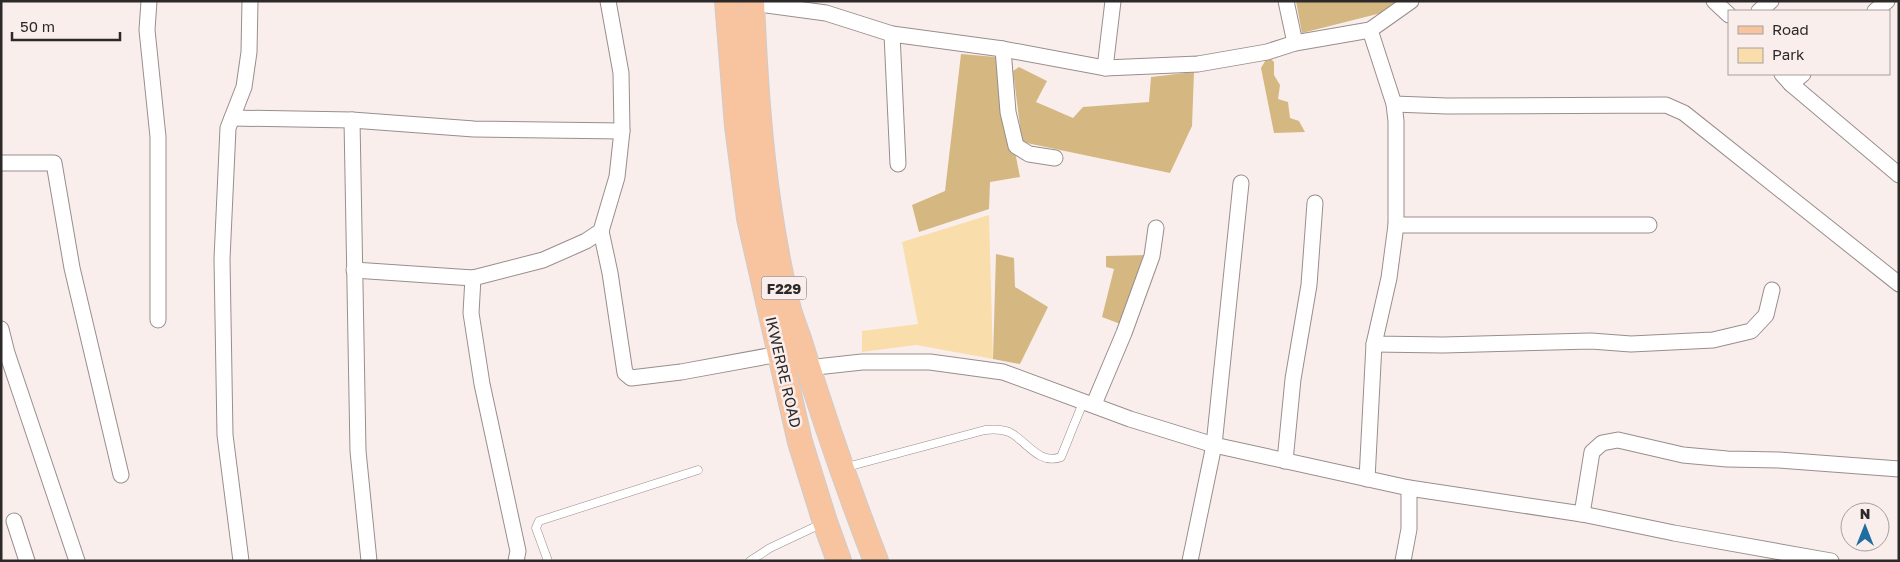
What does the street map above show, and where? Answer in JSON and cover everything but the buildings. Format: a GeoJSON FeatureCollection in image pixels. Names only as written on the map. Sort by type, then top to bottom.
{"type":"FeatureCollection","features":[{"type":"Feature","properties":{"kind":"main road","name":"IKWERRE ROAD"},"geometry":{"type":"LineString","coordinates":[[727,1],[742,172],[749,218],[800,442],[839,561]]}},
{"type":"Feature","properties":{"kind":"main road","name":"F229"},"geometry":{"type":"LineString","coordinates":[[752,2],[758,124],[770,218],[788,308],[841,468],[875,560]]}},
{"type":"Feature","properties":{"kind":"street"},"geometry":{"type":"LineString","coordinates":[[149,1],[147,30],[158,137],[158,320]]}},
{"type":"Feature","properties":{"kind":"street"},"geometry":{"type":"LineString","coordinates":[[241,561],[225,425],[222,259],[228,128],[244,87],[248,52],[250,1]]}},
{"type":"Feature","properties":{"kind":"street"},"geometry":{"type":"LineString","coordinates":[[608,1],[621,72],[622,131],[617,177],[601,230],[610,273],[625,373],[631,378],[681,372],[779,354]]}},
{"type":"Feature","properties":{"kind":"street"},"geometry":{"type":"LineString","coordinates":[[1105,68],[1113,1]]}},
{"type":"Feature","properties":{"kind":"street"},"geometry":{"type":"LineString","coordinates":[[1286,1],[1295,43]]}},
{"type":"Feature","properties":{"kind":"street"},"geometry":{"type":"LineString","coordinates":[[752,2],[826,13],[892,34],[1003,49],[1105,68],[1198,64],[1268,52],[1295,43],[1370,30],[1411,1]]}},
{"type":"Feature","properties":{"kind":"street"},"geometry":{"type":"LineString","coordinates":[[1714,1],[1728,14]]}},
{"type":"Feature","properties":{"kind":"street"},"geometry":{"type":"LineString","coordinates":[[1760,10],[1771,1]]}},
{"type":"Feature","properties":{"kind":"street"},"geometry":{"type":"LineString","coordinates":[[1876,10],[1887,1]]}},
{"type":"Feature","properties":{"kind":"street"},"geometry":{"type":"LineString","coordinates":[[1367,479],[1374,344],[1389,278],[1396,225],[1396,121],[1394,104],[1370,30]]}},
{"type":"Feature","properties":{"kind":"street"},"geometry":{"type":"LineString","coordinates":[[892,34],[898,164]]}},
{"type":"Feature","properties":{"kind":"street"},"geometry":{"type":"LineString","coordinates":[[1003,49],[1008,112],[1016,146],[1029,154],[1055,158]]}},
{"type":"Feature","properties":{"kind":"street"},"geometry":{"type":"LineString","coordinates":[[1787,79],[1800,75]]}},
{"type":"Feature","properties":{"kind":"street"},"geometry":{"type":"LineString","coordinates":[[1787,79],[1899,175]]}},
{"type":"Feature","properties":{"kind":"street"},"geometry":{"type":"LineString","coordinates":[[1394,104],[1447,106],[1666,105],[1684,113],[1899,284]]}},
{"type":"Feature","properties":{"kind":"street"},"geometry":{"type":"LineString","coordinates":[[232,118],[352,120],[474,129],[622,131]]}},
{"type":"Feature","properties":{"kind":"street"},"geometry":{"type":"LineString","coordinates":[[352,120],[358,451],[369,561]]}},
{"type":"Feature","properties":{"kind":"street"},"geometry":{"type":"LineString","coordinates":[[1,163],[54,163],[72,268],[121,475]]}},
{"type":"Feature","properties":{"kind":"street"},"geometry":{"type":"LineString","coordinates":[[1190,561],[1214,445],[1241,182]]}},
{"type":"Feature","properties":{"kind":"street"},"geometry":{"type":"LineString","coordinates":[[1285,461],[1293,379],[1309,285],[1315,203]]}},
{"type":"Feature","properties":{"kind":"street"},"geometry":{"type":"LineString","coordinates":[[1396,225],[1649,225]]}},
{"type":"Feature","properties":{"kind":"street"},"geometry":{"type":"LineString","coordinates":[[1089,402],[1124,333],[1152,256],[1156,228]]}},
{"type":"Feature","properties":{"kind":"street"},"geometry":{"type":"LineString","coordinates":[[354,270],[473,278],[543,260],[586,241],[601,230]]}},
{"type":"Feature","properties":{"kind":"street"},"geometry":{"type":"LineString","coordinates":[[473,278],[471,313],[482,384],[518,550],[516,561]]}},
{"type":"Feature","properties":{"kind":"street"},"geometry":{"type":"LineString","coordinates":[[1374,344],[1443,345],[1591,341],[1647,344],[1713,340],[1751,331],[1766,315],[1772,290]]}},
{"type":"Feature","properties":{"kind":"street"},"geometry":{"type":"LineString","coordinates":[[1,329],[4,354],[77,561]]}},
{"type":"Feature","properties":{"kind":"street"},"geometry":{"type":"LineString","coordinates":[[807,368],[862,362],[930,362],[1004,372],[1089,402],[1130,419],[1214,445],[1409,488],[1582,514],[1674,533],[1831,561]]}},
{"type":"Feature","properties":{"kind":"street"},"geometry":{"type":"LineString","coordinates":[[1582,514],[1592,452],[1602,443],[1618,440],[1683,455],[1899,469]]}},
{"type":"Feature","properties":{"kind":"street"},"geometry":{"type":"LineString","coordinates":[[1403,561],[1409,529],[1409,488]]}},
{"type":"Feature","properties":{"kind":"street"},"geometry":{"type":"LineString","coordinates":[[14,521],[28,561]]}},
{"type":"Feature","properties":{"kind":"lane"},"geometry":{"type":"LineString","coordinates":[[841,468],[984,430],[997,429],[1010,433],[1042,457],[1054,460],[1061,457],[1089,402]]}},
{"type":"Feature","properties":{"kind":"lane"},"geometry":{"type":"LineString","coordinates":[[548,561],[536,528],[539,521],[698,470]]}},
{"type":"Feature","properties":{"kind":"lane"},"geometry":{"type":"LineString","coordinates":[[750,561],[770,548],[825,522]]}},
{"type":"Feature","properties":{"kind":"green space"},"geometry":{"type":"Polygon","coordinates":[[[989,215],[993,359],[916,345],[862,352],[862,331],[918,324],[902,242],[989,215]]]}},
{"type":"Feature","properties":{"kind":"shaded area"},"geometry":{"type":"Polygon","coordinates":[[[1296,1],[1405,1],[1393,10],[1302,33],[1296,1]]]}},
{"type":"Feature","properties":{"kind":"shaded area"},"geometry":{"type":"Polygon","coordinates":[[[961,54],[996,57],[1020,177],[990,182],[989,209],[919,232],[912,205],[945,191],[961,54]]]}},
{"type":"Feature","properties":{"kind":"shaded area"},"geometry":{"type":"Polygon","coordinates":[[[1268,56],[1274,62],[1274,75],[1280,85],[1278,99],[1288,102],[1290,118],[1299,121],[1305,132],[1274,133],[1261,68],[1268,56]]]}},
{"type":"Feature","properties":{"kind":"shaded area"},"geometry":{"type":"Polygon","coordinates":[[[1019,67],[1047,81],[1036,102],[1073,118],[1083,107],[1149,102],[1151,77],[1194,72],[1192,126],[1170,173],[1022,142],[1013,71],[1019,67]]]}},
{"type":"Feature","properties":{"kind":"shaded area"},"geometry":{"type":"Polygon","coordinates":[[[996,254],[1014,258],[1015,287],[1048,307],[1020,364],[993,359],[996,254]]]}},
{"type":"Feature","properties":{"kind":"shaded area"},"geometry":{"type":"Polygon","coordinates":[[[1147,255],[1123,325],[1102,317],[1114,269],[1106,267],[1106,256],[1147,255]]]}}]}
